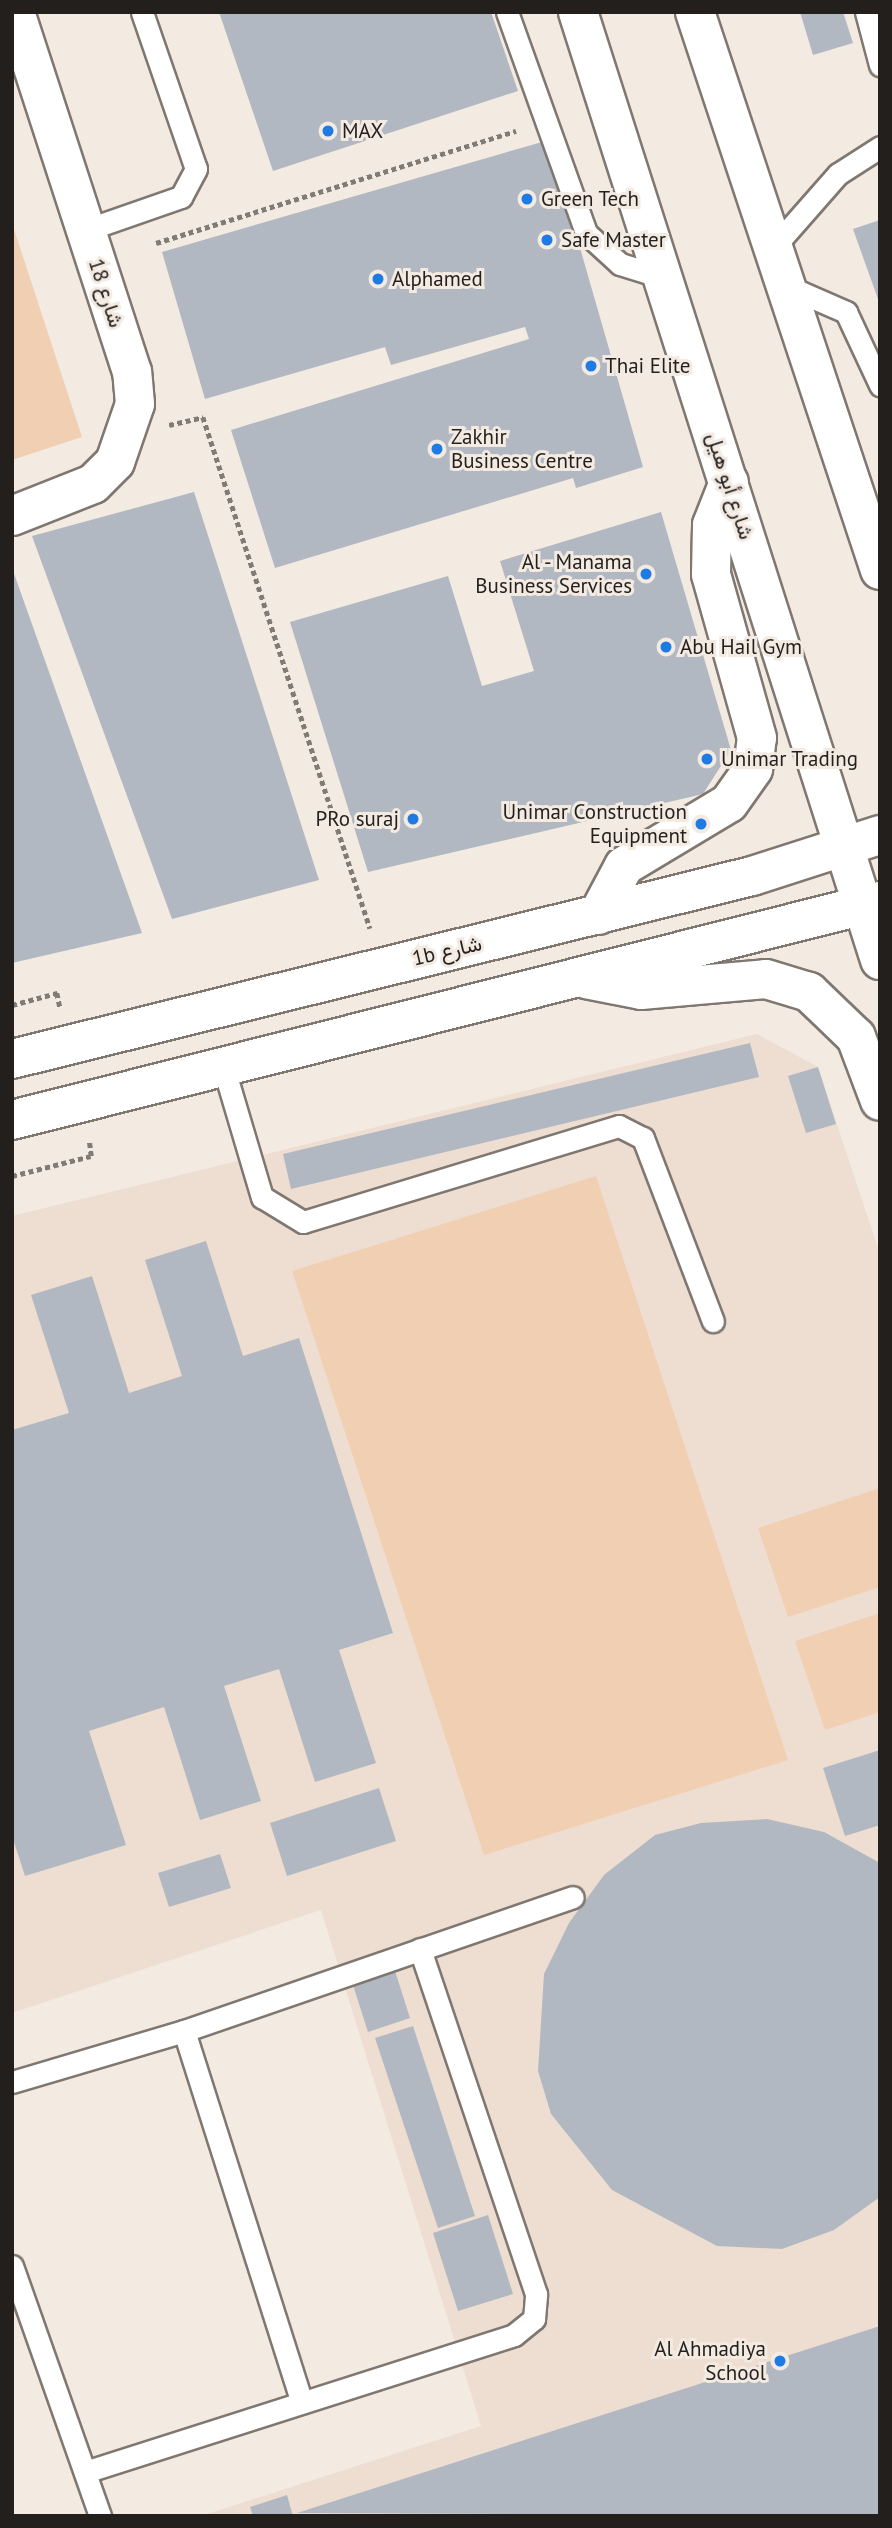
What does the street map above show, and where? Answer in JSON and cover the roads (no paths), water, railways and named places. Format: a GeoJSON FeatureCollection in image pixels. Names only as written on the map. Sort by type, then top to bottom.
{"type":"FeatureCollection","features":[{"type":"Feature","properties":{"kind":"main road","name":"شارع 18"},"geometry":{"type":"LineString","coordinates":[[12,516],[93,484],[130,434],[132,372],[15,12]]}},
{"type":"Feature","properties":{"kind":"main road","name":"شارع أبو هيل"},"geometry":{"type":"LineString","coordinates":[[578,12],[843,845],[872,903],[880,960]]}},
{"type":"Feature","properties":{"kind":"main road"},"geometry":{"type":"LineString","coordinates":[[695,12],[880,570]]}},
{"type":"Feature","properties":{"kind":"main road"},"geometry":{"type":"LineString","coordinates":[[598,915],[624,866],[729,803],[753,769],[757,738],[711,574],[712,525],[729,482]]}},
{"type":"Feature","properties":{"kind":"main road","name":"1b شارع"},"geometry":{"type":"LineString","coordinates":[[12,1059],[752,876],[880,835]]}},
{"type":"Feature","properties":{"kind":"main road"},"geometry":{"type":"LineString","coordinates":[[12,1120],[82,1105],[586,979],[872,903]]}},
{"type":"Feature","properties":{"kind":"main road"},"geometry":{"type":"LineString","coordinates":[[586,979],[641,990],[766,979],[809,992],[856,1037],[880,1101]]}},
{"type":"Feature","properties":{"kind":"lane"},"geometry":{"type":"LineString","coordinates":[[90,246],[181,197],[196,169],[142,12]]}},
{"type":"Feature","properties":{"kind":"lane"},"geometry":{"type":"LineString","coordinates":[[507,12],[586,233],[620,264],[662,277]]}},
{"type":"Feature","properties":{"kind":"lane"},"geometry":{"type":"LineString","coordinates":[[866,12],[878,55]]}},
{"type":"Feature","properties":{"kind":"lane"},"geometry":{"type":"LineString","coordinates":[[880,147],[838,174],[778,267],[846,312],[880,385]]}},
{"type":"Feature","properties":{"kind":"lane"},"geometry":{"type":"LineString","coordinates":[[224,1069],[262,1197],[303,1222],[619,1126],[643,1138],[713,1321]]}},
{"type":"Feature","properties":{"kind":"lane"},"geometry":{"type":"LineString","coordinates":[[12,2082],[184,2031],[573,1897]]}},
{"type":"Feature","properties":{"kind":"lane"},"geometry":{"type":"LineString","coordinates":[[85,2472],[514,2336],[525,2330],[537,2307],[420,1949]]}},
{"type":"Feature","properties":{"kind":"lane"},"geometry":{"type":"LineString","coordinates":[[184,2031],[302,2402]]}},
{"type":"Feature","properties":{"kind":"lane"},"geometry":{"type":"LineString","coordinates":[[12,2266],[22,2325],[85,2472],[100,2516]]}},
{"type":"Feature","properties":{"kind":"place","name":"MAX"},"geometry":{"type":"Point","coordinates":[328,131]}},
{"type":"Feature","properties":{"kind":"place","name":"Green Tech"},"geometry":{"type":"Point","coordinates":[527,199]}},
{"type":"Feature","properties":{"kind":"place","name":"Safe Master"},"geometry":{"type":"Point","coordinates":[547,240]}},
{"type":"Feature","properties":{"kind":"place","name":"Alphamed"},"geometry":{"type":"Point","coordinates":[378,279]}},
{"type":"Feature","properties":{"kind":"place","name":"Thai Elite"},"geometry":{"type":"Point","coordinates":[591,366]}},
{"type":"Feature","properties":{"kind":"place","name":"Zakhir Business Centre"},"geometry":{"type":"Point","coordinates":[437,449]}},
{"type":"Feature","properties":{"kind":"place","name":"Al - Manama Business Services"},"geometry":{"type":"Point","coordinates":[646,574]}},
{"type":"Feature","properties":{"kind":"place","name":"Abu Hail Gym"},"geometry":{"type":"Point","coordinates":[666,647]}},
{"type":"Feature","properties":{"kind":"place","name":"Unimar Trading"},"geometry":{"type":"Point","coordinates":[707,759]}},
{"type":"Feature","properties":{"kind":"place","name":"PRo suraj"},"geometry":{"type":"Point","coordinates":[413,819]}},
{"type":"Feature","properties":{"kind":"place","name":"Unimar Construction Equipment"},"geometry":{"type":"Point","coordinates":[701,824]}},
{"type":"Feature","properties":{"kind":"place","name":"Al Ahmadiya School"},"geometry":{"type":"Point","coordinates":[780,2361]}}]}
